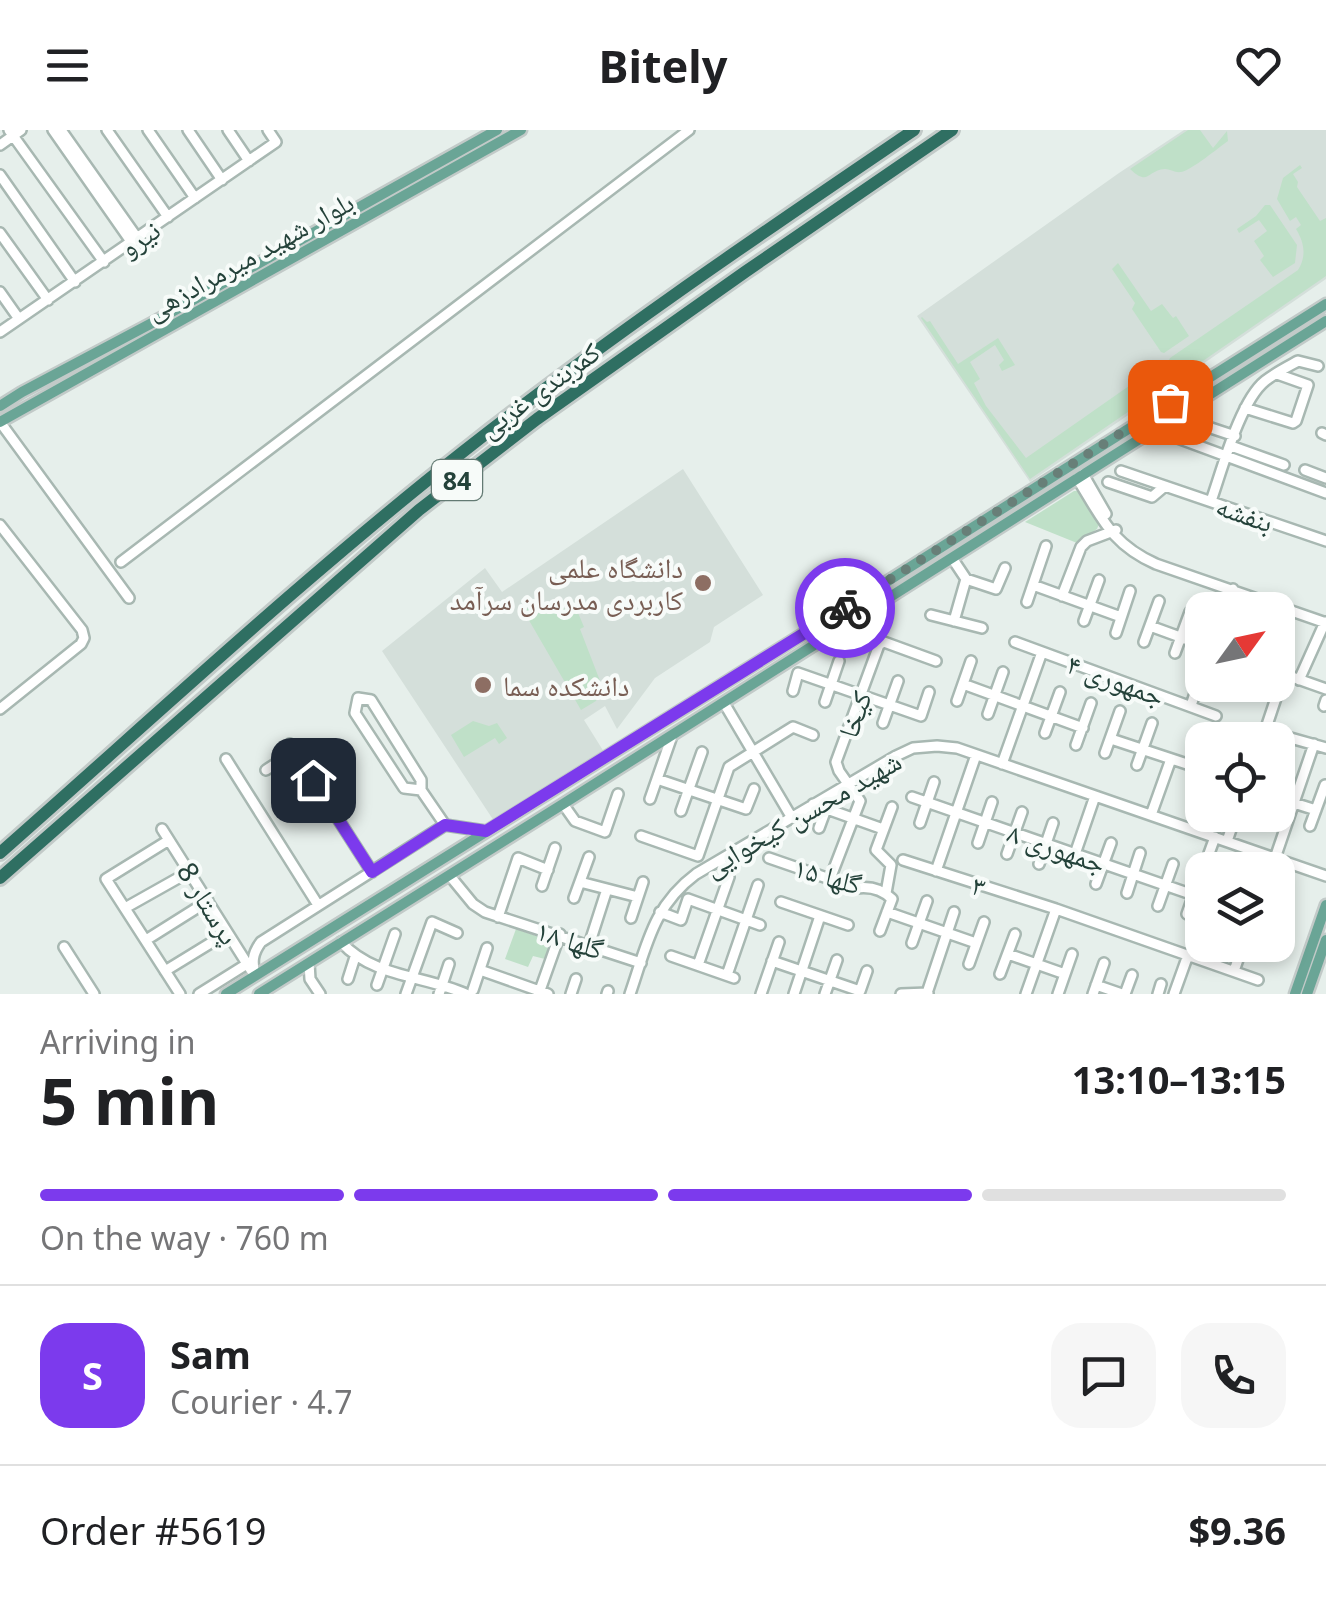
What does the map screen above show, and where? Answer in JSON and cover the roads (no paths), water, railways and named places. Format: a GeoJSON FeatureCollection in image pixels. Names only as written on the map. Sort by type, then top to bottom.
{"type":"FeatureCollection","features":[{"type":"Feature","properties":{"kind":"highway","name":"کمربندی غربی"},"geometry":{"type":"LineString","coordinates":[[0,853],[318,571],[462,453],[590,354],[914,130]]}},
{"type":"Feature","properties":{"kind":"highway","name":"کمربندی غربی"},"geometry":{"type":"LineString","coordinates":[[0,878],[434,498],[553,408],[952,130]]}},
{"type":"Feature","properties":{"kind":"main road","name":"بلوار شهید میرمرادزهی"},"geometry":{"type":"LineString","coordinates":[[0,406],[498,130]]}},
{"type":"Feature","properties":{"kind":"main road","name":"بلوار شهید میرمرادزهی"},"geometry":{"type":"LineString","coordinates":[[0,422],[521,130]]}},
{"type":"Feature","properties":{"kind":"main road"},"geometry":{"type":"LineString","coordinates":[[226,994],[1326,304]]}},
{"type":"Feature","properties":{"kind":"main road"},"geometry":{"type":"LineString","coordinates":[[259,994],[1326,321]]}},
{"type":"Feature","properties":{"kind":"main road"},"geometry":{"type":"LineString","coordinates":[[1202,382],[1211,394]]}},
{"type":"Feature","properties":{"kind":"main road"},"geometry":{"type":"LineString","coordinates":[[740,673],[750,686]]}},
{"type":"Feature","properties":{"kind":"main road"},"geometry":{"type":"LineString","coordinates":[[1295,994],[1326,905]]}},
{"type":"Feature","properties":{"kind":"main road"},"geometry":{"type":"LineString","coordinates":[[1307,994],[1326,940]]}},
{"type":"Feature","properties":{"kind":"street"},"geometry":{"type":"LineString","coordinates":[[53,130],[135,241]]}},
{"type":"Feature","properties":{"kind":"street"},"geometry":{"type":"LineString","coordinates":[[61,130],[135,241]]}},
{"type":"Feature","properties":{"kind":"street"},"geometry":{"type":"LineString","coordinates":[[108,130],[168,217]]}},
{"type":"Feature","properties":{"kind":"street"},"geometry":{"type":"LineString","coordinates":[[148,130],[195,198]]}},
{"type":"Feature","properties":{"kind":"street"},"geometry":{"type":"LineString","coordinates":[[188,130],[222,180]]}},
{"type":"Feature","properties":{"kind":"street"},"geometry":{"type":"LineString","coordinates":[[228,130],[249,161]]}},
{"type":"Feature","properties":{"kind":"street","name":"نیرو"},"geometry":{"type":"LineString","coordinates":[[0,332],[276,142],[268,130]]}},
{"type":"Feature","properties":{"kind":"street"},"geometry":{"type":"LineString","coordinates":[[121,562],[689,130]]}},
{"type":"Feature","properties":{"kind":"street"},"geometry":{"type":"LineString","coordinates":[[0,144],[14,132],[104,262]]}},
{"type":"Feature","properties":{"kind":"street"},"geometry":{"type":"LineString","coordinates":[[0,175],[75,282]]}},
{"type":"Feature","properties":{"kind":"street"},"geometry":{"type":"LineString","coordinates":[[0,232],[48,300]]}},
{"type":"Feature","properties":{"kind":"street"},"geometry":{"type":"LineString","coordinates":[[0,292],[19,319]]}},
{"type":"Feature","properties":{"kind":"street"},"geometry":{"type":"LineString","coordinates":[[1210,502],[1245,408],[1262,383],[1300,360],[1318,366]]}},
{"type":"Feature","properties":{"kind":"street"},"geometry":{"type":"LineString","coordinates":[[1245,408],[1296,421],[1308,385],[1276,374]]}},
{"type":"Feature","properties":{"kind":"street"},"geometry":{"type":"LineString","coordinates":[[0,422],[129,598]]}},
{"type":"Feature","properties":{"kind":"street"},"geometry":{"type":"LineString","coordinates":[[1196,423],[1284,465]]}},
{"type":"Feature","properties":{"kind":"street"},"geometry":{"type":"LineString","coordinates":[[1172,436],[1326,493]]}},
{"type":"Feature","properties":{"kind":"street"},"geometry":{"type":"LineString","coordinates":[[1305,470],[1326,478]]}},
{"type":"Feature","properties":{"kind":"street","name":"بنفشه"},"geometry":{"type":"LineString","coordinates":[[1121,471],[1326,541]]}},
{"type":"Feature","properties":{"kind":"street"},"geometry":{"type":"LineString","coordinates":[[1080,476],[1112,532],[1131,552],[1322,619],[1300,680]]}},
{"type":"Feature","properties":{"kind":"street","name":"بنفشه"},"geometry":{"type":"LineString","coordinates":[[1108,482],[1152,497],[1165,486]]}},
{"type":"Feature","properties":{"kind":"street"},"geometry":{"type":"LineString","coordinates":[[0,525],[82,630],[84,638],[0,709]]}},
{"type":"Feature","properties":{"kind":"street"},"geometry":{"type":"LineString","coordinates":[[1062,596],[1081,547],[1086,541],[1112,532]]}},
{"type":"Feature","properties":{"kind":"street"},"geometry":{"type":"LineString","coordinates":[[1027,602],[1046,546]]}},
{"type":"Feature","properties":{"kind":"street"},"geometry":{"type":"LineString","coordinates":[[952,558],[966,578],[996,588],[1005,568]]}},
{"type":"Feature","properties":{"kind":"street"},"geometry":{"type":"LineString","coordinates":[[954,621],[966,578]]}},
{"type":"Feature","properties":{"kind":"street"},"geometry":{"type":"LineString","coordinates":[[1084,621],[1099,580]]}},
{"type":"Feature","properties":{"kind":"street"},"geometry":{"type":"LineString","coordinates":[[1033,586],[1122,616]]}},
{"type":"Feature","properties":{"kind":"street"},"geometry":{"type":"LineString","coordinates":[[1116,632],[1130,592]]}},
{"type":"Feature","properties":{"kind":"street"},"geometry":{"type":"LineString","coordinates":[[1144,642],[1159,601]]}},
{"type":"Feature","properties":{"kind":"street"},"geometry":{"type":"LineString","coordinates":[[931,615],[982,628]]}},
{"type":"Feature","properties":{"kind":"street"},"geometry":{"type":"LineString","coordinates":[[1150,626],[1185,639]]}},
{"type":"Feature","properties":{"kind":"street"},"geometry":{"type":"LineString","coordinates":[[1175,653],[1185,626]]}},
{"type":"Feature","properties":{"kind":"street","name":"جمهوری ۴"},"geometry":{"type":"LineString","coordinates":[[1014,642],[1216,716]]}},
{"type":"Feature","properties":{"kind":"street","name":"کیخا"},"geometry":{"type":"LineString","coordinates":[[854,819],[860,801],[836,762],[880,643],[936,661]]}},
{"type":"Feature","properties":{"kind":"street"},"geometry":{"type":"LineString","coordinates":[[1002,764],[1042,652]]}},
{"type":"Feature","properties":{"kind":"street"},"geometry":{"type":"LineString","coordinates":[[826,702],[839,661]]}},
{"type":"Feature","properties":{"kind":"street"},"geometry":{"type":"LineString","coordinates":[[957,702],[971,662]]}},
{"type":"Feature","properties":{"kind":"street"},"geometry":{"type":"LineString","coordinates":[[988,714],[1003,672]]}},
{"type":"Feature","properties":{"kind":"street"},"geometry":{"type":"LineString","coordinates":[[794,691],[798,673],[921,716],[929,692]]}},
{"type":"Feature","properties":{"kind":"street"},"geometry":{"type":"LineString","coordinates":[[1295,678],[1326,689]]}},
{"type":"Feature","properties":{"kind":"street"},"geometry":{"type":"LineString","coordinates":[[884,723],[898,680]]}},
{"type":"Feature","properties":{"kind":"street"},"geometry":{"type":"LineString","coordinates":[[963,684],[1083,728]]}},
{"type":"Feature","properties":{"kind":"street"},"geometry":{"type":"LineString","coordinates":[[1045,733],[1060,692]]}},
{"type":"Feature","properties":{"kind":"street"},"geometry":{"type":"LineString","coordinates":[[422,790],[404,788],[356,713],[358,698],[371,700],[445,825]]}},
{"type":"Feature","properties":{"kind":"street"},"geometry":{"type":"LineString","coordinates":[[1190,706],[1191,702]]}},
{"type":"Feature","properties":{"kind":"street"},"geometry":{"type":"LineString","coordinates":[[724,703],[792,818]]}},
{"type":"Feature","properties":{"kind":"street"},"geometry":{"type":"LineString","coordinates":[[1076,745],[1092,703]]}},
{"type":"Feature","properties":{"kind":"street"},"geometry":{"type":"LineString","coordinates":[[1105,753],[1120,712]]}},
{"type":"Feature","properties":{"kind":"street"},"geometry":{"type":"LineString","coordinates":[[1137,765],[1152,723]]}},
{"type":"Feature","properties":{"kind":"street"},"geometry":{"type":"LineString","coordinates":[[641,836],[698,856],[729,767],[793,727],[813,735]]}},
{"type":"Feature","properties":{"kind":"street"},"geometry":{"type":"LineString","coordinates":[[650,799],[672,736]]}},
{"type":"Feature","properties":{"kind":"street"},"geometry":{"type":"LineString","coordinates":[[1295,738],[1326,748]]}},
{"type":"Feature","properties":{"kind":"street"},"geometry":{"type":"LineString","coordinates":[[1111,739],[1185,762]]}},
{"type":"Feature","properties":{"kind":"street"},"geometry":{"type":"LineString","coordinates":[[290,744],[372,872]]}},
{"type":"Feature","properties":{"kind":"street"},"geometry":{"type":"LineString","coordinates":[[1295,796],[1314,744]]}},
{"type":"Feature","properties":{"kind":"street","name":"شهید محسن کیخوایی"},"geometry":{"type":"LineString","coordinates":[[630,994],[660,912],[678,888],[813,804],[913,748],[957,748],[1215,837],[1247,852]]}},
{"type":"Feature","properties":{"kind":"street"},"geometry":{"type":"LineString","coordinates":[[681,811],[702,752]]}},
{"type":"Feature","properties":{"kind":"street"},"geometry":{"type":"LineString","coordinates":[[936,871],[976,755]]}},
{"type":"Feature","properties":{"kind":"street"},"geometry":{"type":"LineString","coordinates":[[266,770],[286,757]]}},
{"type":"Feature","properties":{"kind":"street"},"geometry":{"type":"LineString","coordinates":[[226,759],[318,905]]}},
{"type":"Feature","properties":{"kind":"street"},"geometry":{"type":"LineString","coordinates":[[1151,815],[1171,759]]}},
{"type":"Feature","properties":{"kind":"street"},"geometry":{"type":"LineString","coordinates":[[657,778],[746,810],[754,788]]}},
{"type":"Feature","properties":{"kind":"street"},"geometry":{"type":"LineString","coordinates":[[920,824],[934,782]]}},
{"type":"Feature","properties":{"kind":"street"},"geometry":{"type":"LineString","coordinates":[[1310,826],[1326,785]]}},
{"type":"Feature","properties":{"kind":"street"},"geometry":{"type":"LineString","coordinates":[[564,804],[575,820],[605,832],[618,794]]}},
{"type":"Feature","properties":{"kind":"street"},"geometry":{"type":"LineString","coordinates":[[1075,854],[1095,796]]}},
{"type":"Feature","properties":{"kind":"street","name":"جمهوری ۸"},"geometry":{"type":"LineString","coordinates":[[912,797],[1185,892]]}},
{"type":"Feature","properties":{"kind":"street"},"geometry":{"type":"LineString","coordinates":[[978,843],[992,802]]}},
{"type":"Feature","properties":{"kind":"street"},"geometry":{"type":"LineString","coordinates":[[813,804],[884,829]]}},
{"type":"Feature","properties":{"kind":"street"},"geometry":{"type":"LineString","coordinates":[[1295,805],[1316,810]]}},
{"type":"Feature","properties":{"kind":"street"},"geometry":{"type":"LineString","coordinates":[[880,932],[892,899],[886,893],[892,865],[876,850],[892,806]]}},
{"type":"Feature","properties":{"kind":"street"},"geometry":{"type":"LineString","coordinates":[[819,828],[826,809]]}},
{"type":"Feature","properties":{"kind":"street"},"geometry":{"type":"LineString","coordinates":[[1008,854],[1022,812]]}},
{"type":"Feature","properties":{"kind":"street"},"geometry":{"type":"LineString","coordinates":[[830,879],[854,819]]}},
{"type":"Feature","properties":{"kind":"street"},"geometry":{"type":"LineString","coordinates":[[1039,864],[1053,823]]}},
{"type":"Feature","properties":{"kind":"street"},"geometry":{"type":"LineString","coordinates":[[255,976],[254,952],[261,942],[445,825],[486,831]]}},
{"type":"Feature","properties":{"kind":"street","name":"پرستار 8"},"geometry":{"type":"LineString","coordinates":[[162,829],[255,976]]}},
{"type":"Feature","properties":{"kind":"street"},"geometry":{"type":"LineString","coordinates":[[1227,842],[1230,832]]}},
{"type":"Feature","properties":{"kind":"street"},"geometry":{"type":"LineString","coordinates":[[1210,852],[1215,837]]}},
{"type":"Feature","properties":{"kind":"street"},"geometry":{"type":"LineString","coordinates":[[169,840],[106,879],[180,994]]}},
{"type":"Feature","properties":{"kind":"street"},"geometry":{"type":"LineString","coordinates":[[1096,884],[1110,842]]}},
{"type":"Feature","properties":{"kind":"street"},"geometry":{"type":"LineString","coordinates":[[542,886],[555,848]]}},
{"type":"Feature","properties":{"kind":"street"},"geometry":{"type":"LineString","coordinates":[[1127,893],[1140,853]]}},
{"type":"Feature","properties":{"kind":"street"},"geometry":{"type":"LineString","coordinates":[[450,876],[473,904],[498,917],[518,858],[548,870]]}},
{"type":"Feature","properties":{"kind":"street"},"geometry":{"type":"LineString","coordinates":[[574,898],[588,858]]}},
{"type":"Feature","properties":{"kind":"street","name":"گلها ۱۵"},"geometry":{"type":"LineString","coordinates":[[769,858],[856,888],[886,893]]}},
{"type":"Feature","properties":{"kind":"street"},"geometry":{"type":"LineString","coordinates":[[698,965],[729,877],[720,860]]}},
{"type":"Feature","properties":{"kind":"street","name":"۳"},"geometry":{"type":"LineString","coordinates":[[904,860],[1185,954]]}},
{"type":"Feature","properties":{"kind":"street"},"geometry":{"type":"LineString","coordinates":[[1158,906],[1173,864]]}},
{"type":"Feature","properties":{"kind":"street","name":"شهید محسن کیخوایی"},"geometry":{"type":"LineString","coordinates":[[1295,870],[1326,876]]}},
{"type":"Feature","properties":{"kind":"street"},"geometry":{"type":"LineString","coordinates":[[125,908],[189,872]]}},
{"type":"Feature","properties":{"kind":"street"},"geometry":{"type":"LineString","coordinates":[[580,882],[638,896]]}},
{"type":"Feature","properties":{"kind":"street"},"geometry":{"type":"LineString","coordinates":[[631,918],[643,882]]}},
{"type":"Feature","properties":{"kind":"street"},"geometry":{"type":"LineString","coordinates":[[671,956],[730,977],[758,885]]}},
{"type":"Feature","properties":{"kind":"street"},"geometry":{"type":"LineString","coordinates":[[589,944],[607,889]]}},
{"type":"Feature","properties":{"kind":"street"},"geometry":{"type":"LineString","coordinates":[[660,912],[681,920],[688,900],[760,925]]}},
{"type":"Feature","properties":{"kind":"street"},"geometry":{"type":"LineString","coordinates":[[146,940],[208,901]]}},
{"type":"Feature","properties":{"kind":"street"},"geometry":{"type":"LineString","coordinates":[[912,943],[927,901]]}},
{"type":"Feature","properties":{"kind":"street"},"geometry":{"type":"LineString","coordinates":[[781,902],[848,926]]}},
{"type":"Feature","properties":{"kind":"street"},"geometry":{"type":"LineString","coordinates":[[1026,994],[1056,909]]}},
{"type":"Feature","properties":{"kind":"street"},"geometry":{"type":"LineString","coordinates":[[888,912],[976,943]]}},
{"type":"Feature","properties":{"kind":"street"},"geometry":{"type":"LineString","coordinates":[[901,994],[929,994],[954,912]]}},
{"type":"Feature","properties":{"kind":"street"},"geometry":{"type":"LineString","coordinates":[[794,994],[820,916]]}},
{"type":"Feature","properties":{"kind":"street","name":"گلها ۱۸"},"geometry":{"type":"LineString","coordinates":[[498,917],[641,963]]}},
{"type":"Feature","properties":{"kind":"street"},"geometry":{"type":"LineString","coordinates":[[406,994],[432,922],[457,933]]}},
{"type":"Feature","properties":{"kind":"street"},"geometry":{"type":"LineString","coordinates":[[968,964],[984,922]]}},
{"type":"Feature","properties":{"kind":"street"},"geometry":{"type":"LineString","coordinates":[[165,971],[228,933]]}},
{"type":"Feature","properties":{"kind":"street"},"geometry":{"type":"LineString","coordinates":[[377,984],[395,934]]}},
{"type":"Feature","properties":{"kind":"street"},"geometry":{"type":"LineString","coordinates":[[480,970],[542,993],[560,934]]}},
{"type":"Feature","properties":{"kind":"street"},"geometry":{"type":"LineString","coordinates":[[1000,974],[1015,934]]}},
{"type":"Feature","properties":{"kind":"street"},"geometry":{"type":"LineString","coordinates":[[341,942],[355,958],[440,990],[469,992],[488,948]]}},
{"type":"Feature","properties":{"kind":"street"},"geometry":{"type":"LineString","coordinates":[[761,994],[779,942]]}},
{"type":"Feature","properties":{"kind":"street"},"geometry":{"type":"LineString","coordinates":[[64,947],[94,994]]}},
{"type":"Feature","properties":{"kind":"street"},"geometry":{"type":"LineString","coordinates":[[1008,954],[1065,974]]}},
{"type":"Feature","properties":{"kind":"street"},"geometry":{"type":"LineString","coordinates":[[1058,994],[1072,954]]}},
{"type":"Feature","properties":{"kind":"street"},"geometry":{"type":"LineString","coordinates":[[348,979],[355,958]]}},
{"type":"Feature","properties":{"kind":"street"},"geometry":{"type":"LineString","coordinates":[[826,994],[837,960]]}},
{"type":"Feature","properties":{"kind":"street"},"geometry":{"type":"LineString","coordinates":[[772,961],[860,991],[867,971]]}},
{"type":"Feature","properties":{"kind":"street"},"geometry":{"type":"LineString","coordinates":[[308,962],[317,994]]}},
{"type":"Feature","properties":{"kind":"street"},"geometry":{"type":"LineString","coordinates":[[1174,994],[1185,962]]}},
{"type":"Feature","properties":{"kind":"street","name":"۳"},"geometry":{"type":"LineString","coordinates":[[1207,962],[1258,980]]}},
{"type":"Feature","properties":{"kind":"street"},"geometry":{"type":"LineString","coordinates":[[1234,972],[1237,962]]}},
{"type":"Feature","properties":{"kind":"street"},"geometry":{"type":"LineString","coordinates":[[1104,963],[1095,990],[1124,994],[1132,974]]}},
{"type":"Feature","properties":{"kind":"street"},"geometry":{"type":"LineString","coordinates":[[199,994],[247,964]]}},
{"type":"Feature","properties":{"kind":"street"},"geometry":{"type":"LineString","coordinates":[[440,990],[449,964]]}},
{"type":"Feature","properties":{"kind":"street"},"geometry":{"type":"LineString","coordinates":[[291,974],[317,994]]}},
{"type":"Feature","properties":{"kind":"street"},"geometry":{"type":"LineString","coordinates":[[571,994],[576,980]]}},
{"type":"Feature","properties":{"kind":"street"},"geometry":{"type":"LineString","coordinates":[[507,994],[512,981]]}},
{"type":"Feature","properties":{"kind":"place","name":"دانشگاه علمی کاربردی مدرسان سرآمد"},"geometry":{"type":"Point","coordinates":[703,583]}},
{"type":"Feature","properties":{"kind":"place","name":"دانشکده سما"},"geometry":{"type":"Point","coordinates":[483,685]}}]}
